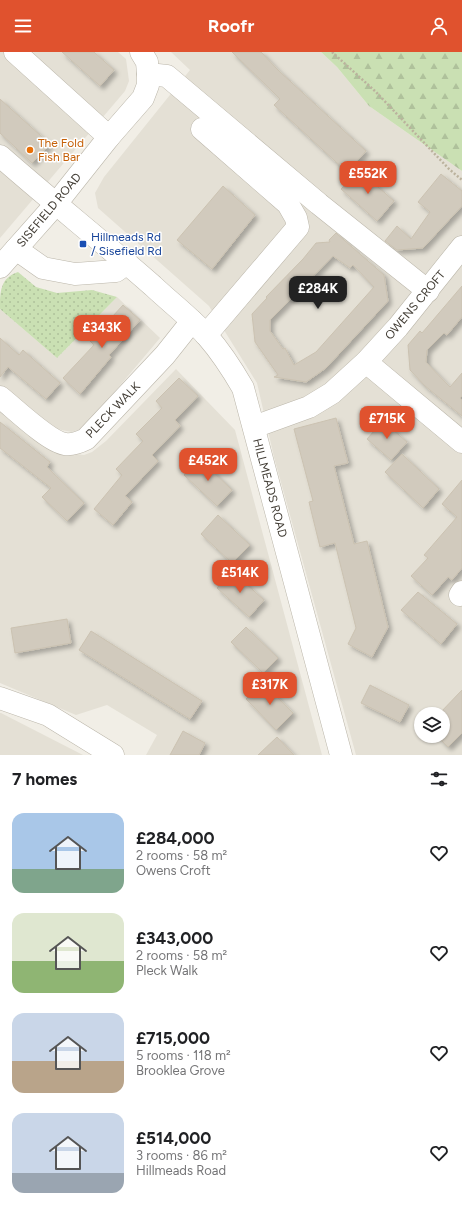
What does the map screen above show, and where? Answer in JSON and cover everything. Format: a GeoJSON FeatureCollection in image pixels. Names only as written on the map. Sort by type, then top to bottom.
{"type":"FeatureCollection","features":[{"type":"Feature","properties":{"kind":"street"},"geometry":{"type":"LineString","coordinates":[[15,52],[109,136]]}},
{"type":"Feature","properties":{"kind":"street","name":"SISEFIELD ROAD"},"geometry":{"type":"LineString","coordinates":[[0,266],[55,205],[109,136],[143,98],[148,85],[148,74],[147,62],[141,52]]}},
{"type":"Feature","properties":{"kind":"street"},"geometry":{"type":"LineString","coordinates":[[148,74],[168,76],[319,204],[428,291]]}},
{"type":"Feature","properties":{"kind":"street","name":"PLECK WALK"},"geometry":{"type":"LineString","coordinates":[[0,397],[53,440],[65,444],[77,443],[86,439],[165,355],[199,328],[298,227],[296,218],[288,204],[202,129]]}},
{"type":"Feature","properties":{"kind":"street","name":"HILLMEADS ROAD"},"geometry":{"type":"LineString","coordinates":[[0,156],[55,205],[127,263],[199,328],[226,360],[243,388],[341,755]]}},
{"type":"Feature","properties":{"kind":"street","name":"OWENS CROFT"},"geometry":{"type":"LineString","coordinates":[[254,427],[309,407],[332,393],[366,362],[428,291],[462,247]]}},
{"type":"Feature","properties":{"kind":"street"},"geometry":{"type":"LineString","coordinates":[[16,249],[43,268],[75,274],[116,271],[127,263]]}},
{"type":"Feature","properties":{"kind":"street"},"geometry":{"type":"LineString","coordinates":[[366,362],[462,442]]}},
{"type":"Feature","properties":{"kind":"street"},"geometry":{"type":"LineString","coordinates":[[0,698],[48,715],[113,755]]}},
{"type":"Feature","properties":{"kind":"path"},"geometry":{"type":"LineString","coordinates":[[332,52],[376,92],[449,169],[462,180]]}},
{"type":"Feature","properties":{"kind":"shaded area"},"geometry":{"type":"Polygon","coordinates":[[[0,52],[118,52],[126,59],[129,81],[125,91],[0,238],[0,52]]]}},
{"type":"Feature","properties":{"kind":"shaded area"},"geometry":{"type":"Polygon","coordinates":[[[171,52],[321,52],[337,67],[369,106],[462,171],[462,755],[356,755],[274,457],[257,383],[209,306],[98,208],[95,193],[104,177],[190,70],[171,52]]]}},
{"type":"Feature","properties":{"kind":"shaded area"},"geometry":{"type":"Polygon","coordinates":[[[117,297],[160,338],[84,428],[72,432],[46,427],[0,389],[0,309],[57,358],[117,297]]]}},
{"type":"Feature","properties":{"kind":"shaded area"},"geometry":{"type":"Polygon","coordinates":[[[176,369],[235,430],[322,755],[146,755],[157,735],[107,705],[76,715],[0,683],[0,406],[67,453],[84,455],[92,452],[106,441],[176,369]]]}},
{"type":"Feature","properties":{"kind":"shaded area"},"geometry":{"type":"Polygon","coordinates":[[[1,713],[83,755],[0,755],[1,713]]]}},
{"type":"Feature","properties":{"kind":"green space"},"geometry":{"type":"Polygon","coordinates":[[[321,52],[462,52],[462,171],[369,106],[337,67],[321,52]]]}},
{"type":"Feature","properties":{"kind":"green space"},"geometry":{"type":"Polygon","coordinates":[[[18,272],[36,287],[57,293],[92,290],[117,297],[57,358],[0,309],[2,286],[8,278],[18,272]]]}},
{"type":"Feature","properties":{"kind":"building"},"geometry":{"type":"Polygon","coordinates":[[[62,52],[94,52],[114,70],[100,86],[62,52]]]}},
{"type":"Feature","properties":{"kind":"building"},"geometry":{"type":"Polygon","coordinates":[[[232,52],[261,52],[278,70],[366,151],[347,172],[274,105],[280,99],[232,52]]]}},
{"type":"Feature","properties":{"kind":"building"},"geometry":{"type":"Polygon","coordinates":[[[0,99],[50,144],[32,163],[0,133],[0,99]]]}},
{"type":"Feature","properties":{"kind":"building"},"geometry":{"type":"Polygon","coordinates":[[[359,170],[394,201],[377,221],[341,189],[359,170]]]}},
{"type":"Feature","properties":{"kind":"building"},"geometry":{"type":"Polygon","coordinates":[[[441,174],[462,191],[462,206],[423,248],[397,250],[385,241],[397,226],[411,239],[430,212],[418,202],[441,174]]]}},
{"type":"Feature","properties":{"kind":"building"},"geometry":{"type":"Polygon","coordinates":[[[223,186],[255,215],[212,269],[177,240],[223,186]]]}},
{"type":"Feature","properties":{"kind":"building"},"geometry":{"type":"Polygon","coordinates":[[[336,233],[384,275],[388,301],[326,368],[306,382],[274,377],[278,375],[255,342],[252,314],[316,243],[330,242],[329,240],[336,233]],[[333,256],[270,320],[270,331],[283,349],[285,348],[294,365],[316,352],[374,287],[353,265],[350,268],[333,256]]]}},
{"type":"Feature","properties":{"kind":"building"},"geometry":{"type":"Polygon","coordinates":[[[462,286],[462,317],[447,335],[444,333],[427,350],[426,362],[450,387],[462,373],[462,396],[460,398],[462,400],[462,416],[425,386],[410,370],[408,345],[420,331],[422,333],[462,286]]]}},
{"type":"Feature","properties":{"kind":"building"},"geometry":{"type":"Polygon","coordinates":[[[123,305],[140,320],[109,355],[111,357],[80,394],[63,378],[94,345],[90,341],[123,305]]]}},
{"type":"Feature","properties":{"kind":"building"},"geometry":{"type":"Polygon","coordinates":[[[0,338],[19,355],[23,350],[60,383],[46,399],[8,367],[0,377],[0,338]]]}},
{"type":"Feature","properties":{"kind":"building"},"geometry":{"type":"Polygon","coordinates":[[[179,378],[198,396],[175,420],[180,426],[152,455],[158,461],[125,496],[132,502],[113,525],[94,509],[122,475],[116,469],[143,441],[136,434],[162,408],[156,401],[179,378]]]}},
{"type":"Feature","properties":{"kind":"building"},"geometry":{"type":"Polygon","coordinates":[[[336,418],[348,463],[334,466],[354,544],[367,541],[388,627],[372,657],[348,644],[356,628],[335,543],[320,547],[309,502],[313,501],[294,429],[336,418]]]}},
{"type":"Feature","properties":{"kind":"building"},"geometry":{"type":"Polygon","coordinates":[[[383,421],[407,442],[391,460],[367,439],[383,421]]]}},
{"type":"Feature","properties":{"kind":"building"},"geometry":{"type":"Polygon","coordinates":[[[0,422],[50,462],[47,467],[84,503],[67,521],[42,497],[51,488],[0,448],[0,422]]]}},
{"type":"Feature","properties":{"kind":"building"},"geometry":{"type":"Polygon","coordinates":[[[402,454],[439,489],[423,508],[385,472],[402,454]]]}},
{"type":"Feature","properties":{"kind":"building"},"geometry":{"type":"Polygon","coordinates":[[[200,459],[232,490],[217,506],[184,475],[200,459]]]}},
{"type":"Feature","properties":{"kind":"building"},"geometry":{"type":"Polygon","coordinates":[[[462,480],[462,568],[452,580],[448,577],[432,595],[411,576],[428,558],[424,555],[457,517],[442,504],[462,480]]]}},
{"type":"Feature","properties":{"kind":"building"},"geometry":{"type":"Polygon","coordinates":[[[218,515],[250,545],[232,563],[201,534],[218,515]]]}},
{"type":"Feature","properties":{"kind":"building"},"geometry":{"type":"Polygon","coordinates":[[[232,571],[264,600],[249,617],[217,588],[232,571]]]}},
{"type":"Feature","properties":{"kind":"building"},"geometry":{"type":"Polygon","coordinates":[[[418,592],[457,624],[441,644],[401,610],[418,592]]]}},
{"type":"Feature","properties":{"kind":"building"},"geometry":{"type":"Polygon","coordinates":[[[67,619],[71,643],[15,653],[11,628],[67,619]]]}},
{"type":"Feature","properties":{"kind":"building"},"geometry":{"type":"Polygon","coordinates":[[[246,627],[278,658],[263,673],[231,642],[246,627]]]}},
{"type":"Feature","properties":{"kind":"building"},"geometry":{"type":"Polygon","coordinates":[[[91,631],[202,701],[190,719],[79,650],[91,631]]]}},
{"type":"Feature","properties":{"kind":"building"},"geometry":{"type":"Polygon","coordinates":[[[263,682],[293,713],[276,730],[246,699],[263,682]]]}},
{"type":"Feature","properties":{"kind":"building"},"geometry":{"type":"Polygon","coordinates":[[[370,685],[409,705],[400,722],[361,703],[370,685]]]}},
{"type":"Feature","properties":{"kind":"building"},"geometry":{"type":"Polygon","coordinates":[[[462,690],[462,733],[448,747],[444,743],[450,743],[450,707],[446,707],[462,690]]]}},
{"type":"Feature","properties":{"kind":"building"},"geometry":{"type":"Polygon","coordinates":[[[183,731],[205,743],[199,755],[170,755],[183,731]]]}},
{"type":"Feature","properties":{"kind":"building"},"geometry":{"type":"Polygon","coordinates":[[[277,737],[294,755],[258,755],[277,737]]]}},
{"type":"Feature","properties":{"kind":"place","name":"The Fold Fish Bar"},"geometry":{"type":"Point","coordinates":[30,150]}},
{"type":"Feature","properties":{"kind":"place","name":"Hillmeads Rd / Sisefield Rd"},"geometry":{"type":"Point","coordinates":[83,244]}}]}
